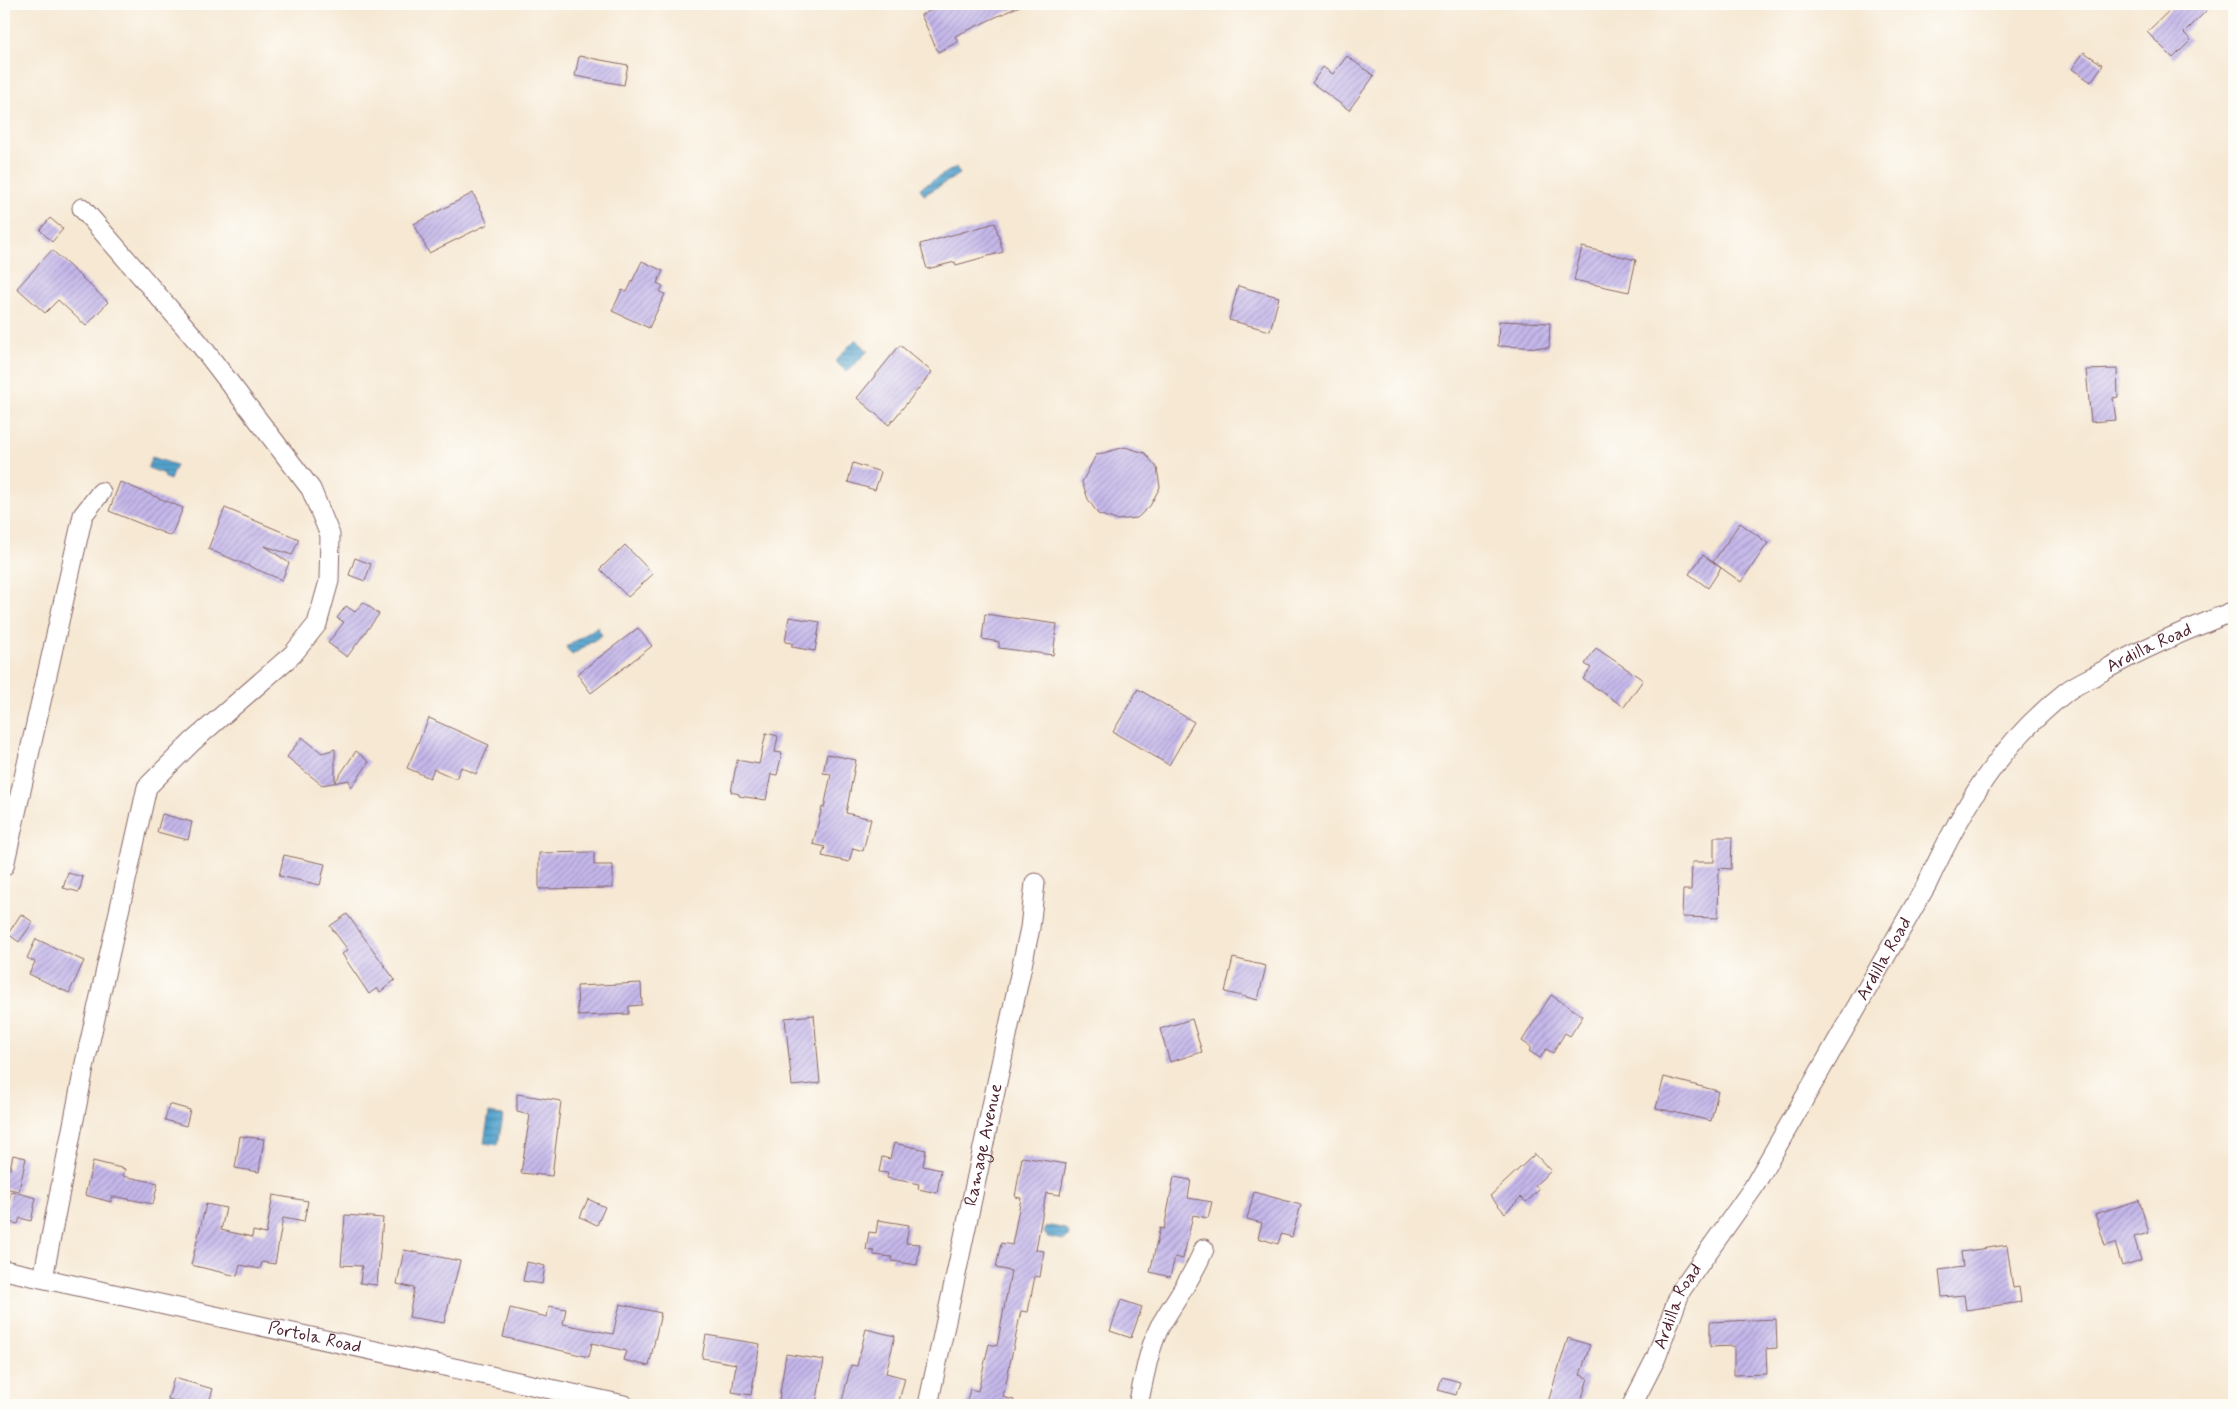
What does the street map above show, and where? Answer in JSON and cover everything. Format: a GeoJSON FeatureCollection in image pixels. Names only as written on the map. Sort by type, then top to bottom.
{"type":"FeatureCollection","features":[{"type":"Feature","properties":{"kind":"street"},"geometry":{"type":"LineString","coordinates":[[43,1278],[85,1063],[147,787],[192,742],[293,654],[316,624],[328,581],[330,535],[311,489],[199,342],[82,208]]}},
{"type":"Feature","properties":{"kind":"street"},"geometry":{"type":"LineString","coordinates":[[4,866],[83,514],[101,492]]}},
{"type":"Feature","properties":{"kind":"street","name":"Ardilla Road"},"geometry":{"type":"LineString","coordinates":[[1632,1405],[1656,1358],[1681,1290],[1753,1188],[1926,884],[1984,777],[2017,736],[2068,691],[2123,659],[2234,612]]}},
{"type":"Feature","properties":{"kind":"street","name":"Ramage Avenue"},"geometry":{"type":"LineString","coordinates":[[928,1405],[1030,928],[1035,883]]}},
{"type":"Feature","properties":{"kind":"street"},"geometry":{"type":"LineString","coordinates":[[1138,1405],[1146,1368],[1159,1328],[1195,1272],[1204,1248]]}},
{"type":"Feature","properties":{"kind":"street","name":"Portola Road"},"geometry":{"type":"LineString","coordinates":[[4,1270],[624,1405]]}},
{"type":"Feature","properties":{"kind":"water"},"geometry":{"type":"Polygon","coordinates":[[[956,167],[960,174],[924,195],[920,188],[956,167]]]}},
{"type":"Feature","properties":{"kind":"water"},"geometry":{"type":"Polygon","coordinates":[[[856,339],[868,351],[847,372],[835,361],[856,339]]]}},
{"type":"Feature","properties":{"kind":"water"},"geometry":{"type":"Polygon","coordinates":[[[152,457],[176,465],[170,480],[164,477],[165,474],[148,468],[152,457]]]}},
{"type":"Feature","properties":{"kind":"water"},"geometry":{"type":"Polygon","coordinates":[[[597,627],[602,635],[572,655],[566,647],[597,627]]]}},
{"type":"Feature","properties":{"kind":"water"},"geometry":{"type":"Polygon","coordinates":[[[489,1113],[503,1115],[498,1145],[484,1143],[489,1113]]]}},
{"type":"Feature","properties":{"kind":"water"},"geometry":{"type":"Polygon","coordinates":[[[1051,1226],[1066,1229],[1069,1233],[1068,1237],[1064,1240],[1047,1237],[1044,1232],[1046,1228],[1051,1226]]]}},
{"type":"Feature","properties":{"kind":"building"},"geometry":{"type":"Polygon","coordinates":[[[945,4],[1024,4],[955,36],[958,42],[938,52],[921,15],[945,4]]]}},
{"type":"Feature","properties":{"kind":"building"},"geometry":{"type":"Polygon","coordinates":[[[2176,4],[2213,4],[2184,33],[2191,40],[2173,58],[2147,32],[2176,4]]]}},
{"type":"Feature","properties":{"kind":"building"},"geometry":{"type":"Polygon","coordinates":[[[2084,52],[2103,65],[2091,82],[2072,69],[2084,52]]]}},
{"type":"Feature","properties":{"kind":"building"},"geometry":{"type":"Polygon","coordinates":[[[579,56],[628,65],[624,85],[575,76],[579,56]]]}},
{"type":"Feature","properties":{"kind":"building"},"geometry":{"type":"Polygon","coordinates":[[[1347,56],[1374,76],[1349,110],[1312,83],[1323,67],[1333,74],[1347,56]]]}},
{"type":"Feature","properties":{"kind":"building"},"geometry":{"type":"Polygon","coordinates":[[[473,193],[488,224],[429,253],[414,224],[473,193]]]}},
{"type":"Feature","properties":{"kind":"building"},"geometry":{"type":"Polygon","coordinates":[[[50,218],[63,229],[52,242],[40,230],[50,218]]]}},
{"type":"Feature","properties":{"kind":"building"},"geometry":{"type":"Polygon","coordinates":[[[995,223],[1003,252],[956,265],[955,262],[927,269],[920,244],[995,223]]]}},
{"type":"Feature","properties":{"kind":"building"},"geometry":{"type":"Polygon","coordinates":[[[1582,247],[1636,260],[1629,292],[1574,280],[1582,247]]]}},
{"type":"Feature","properties":{"kind":"building"},"geometry":{"type":"Polygon","coordinates":[[[52,250],[108,302],[86,326],[58,300],[45,313],[17,288],[52,250]]]}},
{"type":"Feature","properties":{"kind":"building"},"geometry":{"type":"Polygon","coordinates":[[[642,261],[663,271],[657,283],[663,286],[660,292],[665,294],[649,328],[612,311],[622,290],[627,292],[642,261]]]}},
{"type":"Feature","properties":{"kind":"building"},"geometry":{"type":"Polygon","coordinates":[[[1238,286],[1279,297],[1270,331],[1229,320],[1238,286]]]}},
{"type":"Feature","properties":{"kind":"building"},"geometry":{"type":"Polygon","coordinates":[[[1499,321],[1550,323],[1549,348],[1498,346],[1499,321]]]}},
{"type":"Feature","properties":{"kind":"building"},"geometry":{"type":"Polygon","coordinates":[[[900,345],[932,372],[889,425],[857,398],[900,345]]]}},
{"type":"Feature","properties":{"kind":"building"},"geometry":{"type":"Polygon","coordinates":[[[2117,369],[2118,397],[2113,398],[2116,420],[2091,422],[2086,370],[2117,369]]]}},
{"type":"Feature","properties":{"kind":"building"},"geometry":{"type":"Polygon","coordinates":[[[1125,447],[1145,453],[1157,468],[1160,487],[1150,506],[1137,518],[1116,520],[1098,514],[1088,499],[1082,482],[1096,455],[1125,447]]]}},
{"type":"Feature","properties":{"kind":"building"},"geometry":{"type":"Polygon","coordinates":[[[853,463],[881,472],[875,490],[848,482],[853,463]]]}},
{"type":"Feature","properties":{"kind":"building"},"geometry":{"type":"Polygon","coordinates":[[[120,482],[183,508],[171,536],[109,511],[120,482]]]}},
{"type":"Feature","properties":{"kind":"building"},"geometry":{"type":"Polygon","coordinates":[[[225,508],[299,539],[292,555],[265,546],[289,563],[282,580],[208,549],[225,508]]]}},
{"type":"Feature","properties":{"kind":"building"},"geometry":{"type":"Polygon","coordinates":[[[1740,523],[1768,543],[1741,582],[1713,562],[1740,523]]]}},
{"type":"Feature","properties":{"kind":"building"},"geometry":{"type":"Polygon","coordinates":[[[625,545],[653,574],[628,597],[600,569],[625,545]]]}},
{"type":"Feature","properties":{"kind":"building"},"geometry":{"type":"Polygon","coordinates":[[[1703,555],[1721,568],[1708,588],[1689,574],[1703,555]]]}},
{"type":"Feature","properties":{"kind":"building"},"geometry":{"type":"Polygon","coordinates":[[[355,558],[371,564],[365,581],[349,575],[355,558]]]}},
{"type":"Feature","properties":{"kind":"building"},"geometry":{"type":"Polygon","coordinates":[[[363,602],[379,614],[347,657],[328,643],[344,622],[337,618],[346,606],[355,612],[363,602]]]}},
{"type":"Feature","properties":{"kind":"building"},"geometry":{"type":"Polygon","coordinates":[[[985,614],[1057,624],[1053,655],[999,648],[999,642],[982,639],[985,614]]]}},
{"type":"Feature","properties":{"kind":"building"},"geometry":{"type":"Polygon","coordinates":[[[789,617],[820,622],[815,651],[792,647],[792,643],[785,642],[789,617]]]}},
{"type":"Feature","properties":{"kind":"building"},"geometry":{"type":"Polygon","coordinates":[[[638,628],[652,646],[591,693],[577,674],[638,628]]]}},
{"type":"Feature","properties":{"kind":"building"},"geometry":{"type":"Polygon","coordinates":[[[1596,648],[1643,680],[1624,707],[1583,679],[1591,668],[1585,664],[1596,648]]]}},
{"type":"Feature","properties":{"kind":"building"},"geometry":{"type":"Polygon","coordinates":[[[1138,689],[1194,722],[1169,765],[1113,732],[1138,689]]]}},
{"type":"Feature","properties":{"kind":"building"},"geometry":{"type":"Polygon","coordinates":[[[429,718],[489,745],[476,774],[461,767],[456,779],[434,769],[430,778],[407,768],[429,718]]]}},
{"type":"Feature","properties":{"kind":"building"},"geometry":{"type":"Polygon","coordinates":[[[766,733],[778,736],[775,752],[782,753],[777,775],[771,774],[766,800],[739,796],[739,794],[731,792],[737,760],[759,764],[766,733]]]}},
{"type":"Feature","properties":{"kind":"building"},"geometry":{"type":"Polygon","coordinates":[[[302,737],[322,753],[335,749],[335,782],[356,751],[369,762],[351,788],[349,780],[322,785],[287,757],[302,737]]]}},
{"type":"Feature","properties":{"kind":"building"},"geometry":{"type":"Polygon","coordinates":[[[827,754],[856,760],[846,813],[871,819],[863,851],[853,848],[849,862],[822,856],[825,847],[813,844],[822,807],[824,808],[831,774],[823,773],[827,754]]]}},
{"type":"Feature","properties":{"kind":"building"},"geometry":{"type":"Polygon","coordinates":[[[162,814],[192,822],[188,840],[157,832],[162,814]]]}},
{"type":"Feature","properties":{"kind":"building"},"geometry":{"type":"Polygon","coordinates":[[[1714,837],[1732,837],[1731,869],[1719,868],[1718,918],[1682,917],[1683,890],[1691,890],[1692,862],[1714,862],[1714,837]]]}},
{"type":"Feature","properties":{"kind":"building"},"geometry":{"type":"Polygon","coordinates":[[[594,852],[594,865],[613,865],[613,888],[539,889],[539,853],[594,852]]]}},
{"type":"Feature","properties":{"kind":"building"},"geometry":{"type":"Polygon","coordinates":[[[284,855],[325,864],[320,885],[279,876],[284,855]]]}},
{"type":"Feature","properties":{"kind":"building"},"geometry":{"type":"Polygon","coordinates":[[[68,873],[83,877],[79,892],[63,888],[68,873]]]}},
{"type":"Feature","properties":{"kind":"building"},"geometry":{"type":"Polygon","coordinates":[[[21,914],[33,922],[19,942],[8,934],[21,914]]]}},
{"type":"Feature","properties":{"kind":"building"},"geometry":{"type":"Polygon","coordinates":[[[347,914],[395,980],[380,992],[377,988],[369,994],[342,954],[348,950],[330,926],[347,914]]]}},
{"type":"Feature","properties":{"kind":"building"},"geometry":{"type":"Polygon","coordinates":[[[36,939],[84,961],[69,993],[29,974],[35,962],[27,958],[36,939]]]}},
{"type":"Feature","properties":{"kind":"building"},"geometry":{"type":"Polygon","coordinates":[[[1233,958],[1266,966],[1258,1000],[1225,992],[1233,958]]]}},
{"type":"Feature","properties":{"kind":"building"},"geometry":{"type":"Polygon","coordinates":[[[641,983],[642,1005],[629,1006],[629,1014],[578,1016],[577,986],[641,983]]]}},
{"type":"Feature","properties":{"kind":"building"},"geometry":{"type":"Polygon","coordinates":[[[1551,995],[1583,1016],[1570,1036],[1565,1033],[1553,1053],[1546,1049],[1540,1058],[1529,1051],[1531,1047],[1522,1041],[1551,995]]]}},
{"type":"Feature","properties":{"kind":"building"},"geometry":{"type":"Polygon","coordinates":[[[814,1015],[820,1083],[792,1086],[785,1018],[814,1015]]]}},
{"type":"Feature","properties":{"kind":"building"},"geometry":{"type":"Polygon","coordinates":[[[1192,1019],[1202,1052],[1170,1062],[1160,1029],[1192,1019]]]}},
{"type":"Feature","properties":{"kind":"building"},"geometry":{"type":"Polygon","coordinates":[[[1664,1077],[1718,1091],[1711,1121],[1656,1108],[1664,1077]]]}},
{"type":"Feature","properties":{"kind":"building"},"geometry":{"type":"Polygon","coordinates":[[[517,1094],[561,1101],[552,1176],[521,1173],[530,1115],[517,1112],[517,1094]]]}},
{"type":"Feature","properties":{"kind":"building"},"geometry":{"type":"Polygon","coordinates":[[[169,1104],[190,1110],[186,1126],[165,1120],[169,1104]]]}},
{"type":"Feature","properties":{"kind":"building"},"geometry":{"type":"Polygon","coordinates":[[[240,1136],[264,1139],[259,1172],[235,1168],[240,1136]]]}},
{"type":"Feature","properties":{"kind":"building"},"geometry":{"type":"Polygon","coordinates":[[[894,1143],[926,1150],[923,1166],[941,1170],[937,1193],[918,1189],[919,1184],[887,1178],[888,1173],[879,1172],[882,1157],[890,1159],[894,1143]]]}},
{"type":"Feature","properties":{"kind":"building"},"geometry":{"type":"Polygon","coordinates":[[[1535,1154],[1551,1171],[1535,1185],[1539,1190],[1526,1202],[1521,1197],[1505,1213],[1490,1196],[1535,1154]]]}},
{"type":"Feature","properties":{"kind":"building"},"geometry":{"type":"Polygon","coordinates":[[[13,1155],[26,1158],[19,1191],[4,1188],[4,1167],[10,1169],[13,1155]]]}},
{"type":"Feature","properties":{"kind":"building"},"geometry":{"type":"Polygon","coordinates":[[[1022,1157],[1066,1164],[1060,1195],[1046,1193],[1036,1250],[1044,1251],[1040,1277],[1035,1276],[1028,1312],[1021,1311],[1003,1397],[1014,1400],[1013,1405],[966,1405],[970,1389],[978,1391],[989,1344],[997,1346],[1011,1271],[996,1268],[1001,1243],[1012,1245],[1021,1198],[1015,1197],[1022,1157]]]}},
{"type":"Feature","properties":{"kind":"building"},"geometry":{"type":"Polygon","coordinates":[[[93,1161],[125,1169],[123,1176],[158,1183],[153,1204],[118,1197],[111,1197],[111,1202],[85,1195],[93,1161]]]}},
{"type":"Feature","properties":{"kind":"building"},"geometry":{"type":"Polygon","coordinates":[[[1174,1177],[1191,1180],[1188,1198],[1212,1202],[1208,1218],[1193,1215],[1183,1259],[1175,1257],[1170,1277],[1150,1272],[1160,1228],[1164,1229],[1174,1177]]]}},
{"type":"Feature","properties":{"kind":"building"},"geometry":{"type":"Polygon","coordinates":[[[11,1191],[36,1198],[31,1221],[20,1218],[18,1224],[4,1221],[11,1191]]]}},
{"type":"Feature","properties":{"kind":"building"},"geometry":{"type":"Polygon","coordinates":[[[1254,1192],[1301,1205],[1292,1237],[1281,1234],[1278,1244],[1258,1238],[1262,1223],[1247,1219],[1254,1192]]]}},
{"type":"Feature","properties":{"kind":"building"},"geometry":{"type":"Polygon","coordinates":[[[273,1195],[308,1201],[304,1222],[283,1218],[275,1264],[262,1262],[260,1269],[240,1265],[237,1276],[191,1265],[206,1204],[226,1208],[221,1230],[252,1237],[253,1231],[266,1234],[273,1195]]]}},
{"type":"Feature","properties":{"kind":"building"},"geometry":{"type":"Polygon","coordinates":[[[588,1199],[605,1207],[597,1225],[580,1217],[588,1199]]]}},
{"type":"Feature","properties":{"kind":"building"},"geometry":{"type":"Polygon","coordinates":[[[2139,1200],[2149,1233],[2134,1237],[2141,1260],[2122,1266],[2115,1243],[2105,1246],[2095,1214],[2139,1200]]]}},
{"type":"Feature","properties":{"kind":"building"},"geometry":{"type":"Polygon","coordinates":[[[345,1215],[383,1218],[377,1285],[360,1283],[362,1266],[341,1265],[345,1215]]]}},
{"type":"Feature","properties":{"kind":"building"},"geometry":{"type":"Polygon","coordinates":[[[878,1220],[909,1225],[906,1243],[920,1244],[917,1265],[892,1261],[892,1257],[874,1255],[874,1251],[866,1250],[869,1232],[876,1233],[878,1220]]]}},
{"type":"Feature","properties":{"kind":"building"},"geometry":{"type":"Polygon","coordinates":[[[2007,1245],[2013,1288],[2019,1287],[2021,1302],[1966,1310],[1964,1295],[1942,1297],[1939,1270],[1963,1267],[1961,1252],[2007,1245]]]}},
{"type":"Feature","properties":{"kind":"building"},"geometry":{"type":"Polygon","coordinates":[[[404,1250],[460,1261],[444,1323],[409,1317],[414,1288],[397,1284],[404,1250]]]}},
{"type":"Feature","properties":{"kind":"building"},"geometry":{"type":"Polygon","coordinates":[[[527,1262],[545,1266],[542,1284],[523,1281],[527,1262]]]}},
{"type":"Feature","properties":{"kind":"building"},"geometry":{"type":"Polygon","coordinates":[[[1121,1300],[1142,1307],[1131,1338],[1110,1331],[1121,1300]]]}},
{"type":"Feature","properties":{"kind":"building"},"geometry":{"type":"Polygon","coordinates":[[[620,1304],[661,1313],[649,1366],[623,1360],[626,1351],[592,1343],[589,1357],[503,1337],[510,1308],[547,1317],[549,1306],[566,1309],[563,1324],[613,1334],[620,1304]]]}},
{"type":"Feature","properties":{"kind":"building"},"geometry":{"type":"Polygon","coordinates":[[[1776,1319],[1777,1348],[1766,1349],[1767,1374],[1734,1375],[1734,1346],[1710,1347],[1710,1322],[1776,1319]]]}},
{"type":"Feature","properties":{"kind":"building"},"geometry":{"type":"Polygon","coordinates":[[[866,1329],[895,1336],[886,1373],[905,1378],[898,1405],[882,1402],[881,1405],[841,1405],[851,1365],[857,1366],[866,1329]]]}},
{"type":"Feature","properties":{"kind":"building"},"geometry":{"type":"Polygon","coordinates":[[[706,1335],[760,1344],[751,1395],[732,1392],[736,1364],[702,1358],[706,1335]]]}},
{"type":"Feature","properties":{"kind":"building"},"geometry":{"type":"Polygon","coordinates":[[[1568,1338],[1590,1345],[1580,1375],[1588,1378],[1580,1405],[1547,1405],[1568,1338]]]}},
{"type":"Feature","properties":{"kind":"building"},"geometry":{"type":"Polygon","coordinates":[[[786,1354],[824,1360],[816,1405],[779,1400],[786,1354]]]}},
{"type":"Feature","properties":{"kind":"building"},"geometry":{"type":"Polygon","coordinates":[[[1442,1377],[1460,1382],[1456,1395],[1438,1390],[1442,1377]]]}},
{"type":"Feature","properties":{"kind":"building"},"geometry":{"type":"Polygon","coordinates":[[[174,1378],[213,1389],[208,1405],[191,1405],[168,1399],[174,1378]]]}}]}
